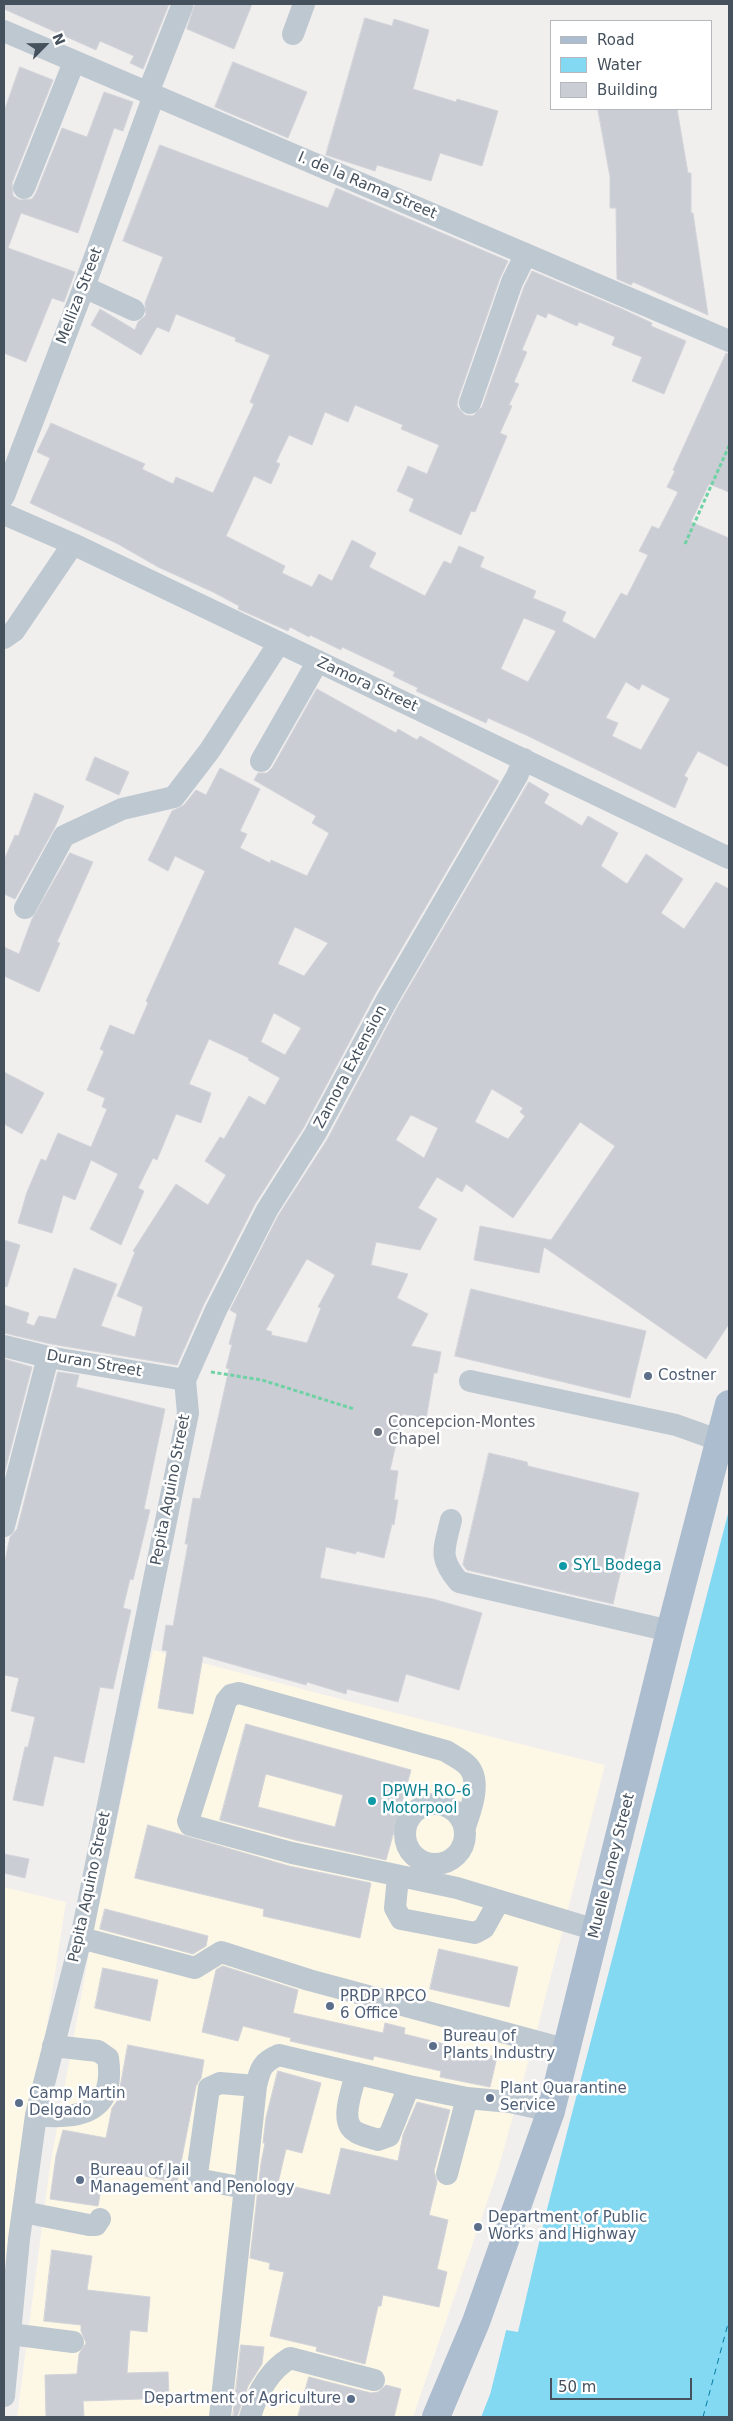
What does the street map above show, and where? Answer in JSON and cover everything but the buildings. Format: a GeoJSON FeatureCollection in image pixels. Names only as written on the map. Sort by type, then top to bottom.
{"type":"FeatureCollection","features":[{"type":"Feature","properties":{"kind":"main road","name":"Muelle Loney Street"},"geometry":{"type":"LineString","coordinates":[[436,2417],[476,2322],[551,2111],[718,1440],[729,1404]]}},
{"type":"Feature","properties":{"kind":"street"},"geometry":{"type":"LineString","coordinates":[[293,34],[304,4]]}},
{"type":"Feature","properties":{"kind":"street","name":"Melliza Street"},"geometry":{"type":"LineString","coordinates":[[4,496],[84,287],[182,6]]}},
{"type":"Feature","properties":{"kind":"street","name":"I. de la Rama Street"},"geometry":{"type":"LineString","coordinates":[[4,31],[729,341]]}},
{"type":"Feature","properties":{"kind":"street"},"geometry":{"type":"LineString","coordinates":[[24,188],[74,62]]}},
{"type":"Feature","properties":{"kind":"street"},"geometry":{"type":"LineString","coordinates":[[470,403],[512,282],[526,254]]}},
{"type":"Feature","properties":{"kind":"street"},"geometry":{"type":"LineString","coordinates":[[84,287],[134,310]]}},
{"type":"Feature","properties":{"kind":"street","name":"Zamora Street"},"geometry":{"type":"LineString","coordinates":[[4,514],[73,544],[729,858]]}},
{"type":"Feature","properties":{"kind":"street"},"geometry":{"type":"LineString","coordinates":[[4,638],[14,631],[73,544]]}},
{"type":"Feature","properties":{"kind":"street"},"geometry":{"type":"LineString","coordinates":[[25,908],[64,836],[122,809],[174,797],[210,750],[279,643]]}},
{"type":"Feature","properties":{"kind":"street"},"geometry":{"type":"LineString","coordinates":[[261,761],[318,661]]}},
{"type":"Feature","properties":{"kind":"street","name":"Zamora Extension"},"geometry":{"type":"LineString","coordinates":[[188,1374],[216,1310],[267,1210],[315,1134],[386,1000],[517,776],[524,759]]}},
{"type":"Feature","properties":{"kind":"street","name":"Duran Street"},"geometry":{"type":"LineString","coordinates":[[4,1346],[48,1356],[188,1374]]}},
{"type":"Feature","properties":{"kind":"street"},"geometry":{"type":"LineString","coordinates":[[4,1526],[48,1356]]}},
{"type":"Feature","properties":{"kind":"street","name":"Pepita Aquino Street"},"geometry":{"type":"LineString","coordinates":[[4,2396],[10,2334],[11,2239],[23,2212],[36,2115],[81,1938],[188,1413],[188,1374]]}},
{"type":"Feature","properties":{"kind":"street"},"geometry":{"type":"LineString","coordinates":[[470,1381],[676,1425],[718,1440]]}},
{"type":"Feature","properties":{"kind":"street"},"geometry":{"type":"LineString","coordinates":[[451,1520],[444,1548],[446,1567],[459,1582],[670,1631]]}},
{"type":"Feature","properties":{"kind":"street"},"geometry":{"type":"LineString","coordinates":[[457,1888],[460,1852],[464,1844],[465,1827],[473,1802],[474,1778],[467,1765],[446,1751],[239,1693],[231,1695],[226,1702],[188,1815],[190,1825],[292,1853],[457,1888],[596,1930]]}},
{"type":"Feature","properties":{"kind":"street"},"geometry":{"type":"LineString","coordinates":[[460,1852],[446,1862],[438,1864],[421,1860],[409,1848],[405,1832],[407,1824],[416,1810],[432,1804],[455,1812],[465,1827]]}},
{"type":"Feature","properties":{"kind":"street"},"geometry":{"type":"LineString","coordinates":[[398,1877],[395,1908],[402,1919],[475,1933],[484,1928],[499,1902]]}},
{"type":"Feature","properties":{"kind":"street"},"geometry":{"type":"LineString","coordinates":[[81,1938],[195,1968],[221,1952],[309,1980],[565,2049]]}},
{"type":"Feature","properties":{"kind":"street"},"geometry":{"type":"LineString","coordinates":[[36,2115],[54,2117],[90,2111],[105,2098],[107,2091],[110,2068],[108,2058],[98,2050],[53,2046]]}},
{"type":"Feature","properties":{"kind":"street"},"geometry":{"type":"LineString","coordinates":[[220,2417],[256,2086],[260,2067],[268,2060],[279,2055],[467,2098],[510,2102],[551,2111]]}},
{"type":"Feature","properties":{"kind":"street"},"geometry":{"type":"LineString","coordinates":[[356,2074],[346,2118],[350,2127],[356,2132],[378,2140],[389,2136],[409,2086]]}},
{"type":"Feature","properties":{"kind":"street"},"geometry":{"type":"LineString","coordinates":[[245,2188],[202,2180],[197,2174],[209,2088],[220,2083],[256,2086]]}},
{"type":"Feature","properties":{"kind":"street"},"geometry":{"type":"LineString","coordinates":[[447,2174],[467,2098]]}},
{"type":"Feature","properties":{"kind":"street"},"geometry":{"type":"LineString","coordinates":[[23,2212],[89,2225],[96,2225],[100,2219]]}},
{"type":"Feature","properties":{"kind":"street"},"geometry":{"type":"LineString","coordinates":[[10,2334],[73,2342]]}},
{"type":"Feature","properties":{"kind":"street"},"geometry":{"type":"LineString","coordinates":[[250,2417],[254,2403],[271,2372],[290,2358],[374,2380]]}},
{"type":"Feature","properties":{"kind":"path"},"geometry":{"type":"LineString","coordinates":[[685,544],[729,446]]}},
{"type":"Feature","properties":{"kind":"path"},"geometry":{"type":"LineString","coordinates":[[188,1374],[262,1380],[354,1409]]}},
{"type":"Feature","properties":{"kind":"shaded area"},"geometry":{"type":"Polygon","coordinates":[[[153,1650],[605,1765],[536,2034],[498,2170],[413,2417],[17,2417],[50,2166],[90,1948],[153,1650]]]}},
{"type":"Feature","properties":{"kind":"shaded area","name":"Camp Martin Delgado"},"geometry":{"type":"Polygon","coordinates":[[[4,1887],[66,1902],[4,2305],[4,1887]]]}},
{"type":"Feature","properties":{"kind":"water"},"geometry":{"type":"Polygon","coordinates":[[[729,1510],[729,2417],[481,2417],[490,2394],[506,2330],[518,2332],[546,2213],[729,1510]]]}},
{"type":"Feature","properties":{"kind":"pier"},"geometry":{"type":"Polygon","coordinates":[[[503,2329],[506,2330],[490,2394],[481,2417],[478,2417],[487,2394],[503,2329]]]}},
{"type":"Feature","properties":{"kind":"ferry route"},"geometry":{"type":"LineString","coordinates":[[703,2417],[729,2320]]}},
{"type":"Feature","properties":{"kind":"place","name":"Costner"},"geometry":{"type":"Point","coordinates":[648,1376]}},
{"type":"Feature","properties":{"kind":"place","name":"Concepcion-Montes Chapel"},"geometry":{"type":"Point","coordinates":[378,1432]}},
{"type":"Feature","properties":{"kind":"place","name":"SYL Bodega"},"geometry":{"type":"Point","coordinates":[563,1566]}},
{"type":"Feature","properties":{"kind":"place","name":"DPWH RO-6 Motorpool"},"geometry":{"type":"Point","coordinates":[372,1801]}},
{"type":"Feature","properties":{"kind":"place","name":"PRDP RPCO 6 Office"},"geometry":{"type":"Point","coordinates":[330,2006]}},
{"type":"Feature","properties":{"kind":"place","name":"Bureau of Plants Industry"},"geometry":{"type":"Point","coordinates":[433,2046]}},
{"type":"Feature","properties":{"kind":"place","name":"Plant Quarantine Service"},"geometry":{"type":"Point","coordinates":[490,2098]}},
{"type":"Feature","properties":{"kind":"place","name":"Camp Martin Delgado"},"geometry":{"type":"Point","coordinates":[19,2103]}},
{"type":"Feature","properties":{"kind":"place","name":"Bureau of Jail Management and Penology"},"geometry":{"type":"Point","coordinates":[80,2180]}},
{"type":"Feature","properties":{"kind":"place","name":"Department of Public Works and Highway"},"geometry":{"type":"Point","coordinates":[478,2227]}},
{"type":"Feature","properties":{"kind":"place","name":"Department of Agriculture"},"geometry":{"type":"Point","coordinates":[351,2399]}}]}
